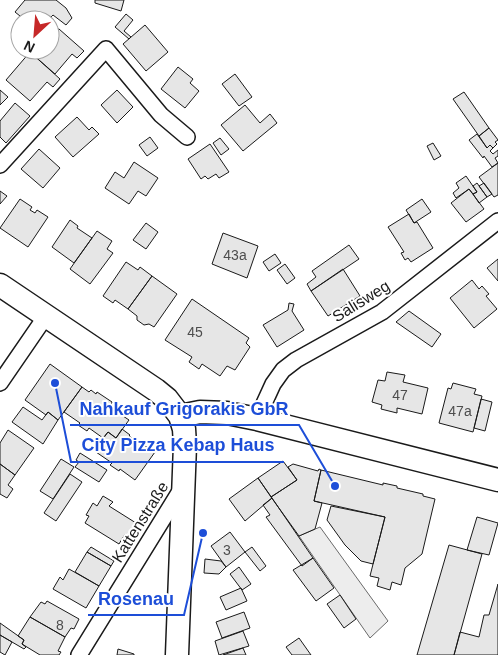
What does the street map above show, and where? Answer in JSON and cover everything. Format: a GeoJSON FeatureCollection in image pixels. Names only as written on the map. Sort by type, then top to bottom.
{"type":"FeatureCollection","features":[{"type":"Feature","properties":{"kind":"main road"},"geometry":{"type":"LineString","coordinates":[[0,285],[156,390],[167,399],[180,416],[184,429],[185,445],[177,655]]}},
{"type":"Feature","properties":{"kind":"main road"},"geometry":{"type":"LineString","coordinates":[[180,416],[200,412],[257,419],[498,480]]}},
{"type":"Feature","properties":{"kind":"street"},"geometry":{"type":"LineString","coordinates":[[0,166],[106,49],[161,116],[187,137]]}},
{"type":"Feature","properties":{"kind":"street","name":"Salisweg"},"geometry":{"type":"LineString","coordinates":[[257,419],[273,384],[283,370],[296,360],[382,312],[498,221]]}},
{"type":"Feature","properties":{"kind":"street"},"geometry":{"type":"LineString","coordinates":[[0,383],[46,316]]}},
{"type":"Feature","properties":{"kind":"street","name":"Kattenstraße"},"geometry":{"type":"LineString","coordinates":[[79,655],[184,484]]}},
{"type":"Feature","properties":{"kind":"shaded area"},"geometry":{"type":"Polygon","coordinates":[[[320,527],[388,621],[370,638],[299,536],[320,527]]]}},
{"type":"Feature","properties":{"kind":"building"},"geometry":{"type":"Polygon","coordinates":[[[25,0],[56,0],[66,8],[72,18],[66,25],[60,20],[60,10],[17,10],[25,0]]]}},
{"type":"Feature","properties":{"kind":"building"},"geometry":{"type":"Polygon","coordinates":[[[95,0],[124,0],[121,11],[95,3],[95,0]]]}},
{"type":"Feature","properties":{"kind":"building"},"geometry":{"type":"Polygon","coordinates":[[[126,14],[133,20],[124,31],[131,37],[129,39],[115,27],[126,14]]]}},
{"type":"Feature","properties":{"kind":"building"},"geometry":{"type":"Polygon","coordinates":[[[145,25],[168,52],[146,71],[123,44],[145,25]]]}},
{"type":"Feature","properties":{"kind":"building"},"geometry":{"type":"Polygon","coordinates":[[[60,30],[84,51],[77,58],[72,54],[55,74],[39,60],[60,60],[60,30]]]}},
{"type":"Feature","properties":{"kind":"building"},"geometry":{"type":"Polygon","coordinates":[[[23,60],[39,60],[60,79],[53,87],[47,82],[30,101],[6,80],[23,60]]]}},
{"type":"Feature","properties":{"kind":"building"},"geometry":{"type":"Polygon","coordinates":[[[178,67],[193,79],[190,83],[199,91],[185,108],[161,89],[178,67]]]}},
{"type":"Feature","properties":{"kind":"building"},"geometry":{"type":"Polygon","coordinates":[[[235,74],[252,97],[239,106],[222,84],[235,74]]]}},
{"type":"Feature","properties":{"kind":"building"},"geometry":{"type":"Polygon","coordinates":[[[0,90],[8,97],[0,105],[0,90]]]}},
{"type":"Feature","properties":{"kind":"building"},"geometry":{"type":"Polygon","coordinates":[[[117,90],[133,107],[117,123],[101,105],[117,90]]]}},
{"type":"Feature","properties":{"kind":"building"},"geometry":{"type":"Polygon","coordinates":[[[464,92],[489,128],[479,136],[453,99],[464,92]]]}},
{"type":"Feature","properties":{"kind":"building"},"geometry":{"type":"Polygon","coordinates":[[[15,103],[30,116],[6,143],[0,137],[0,121],[15,103]]]}},
{"type":"Feature","properties":{"kind":"building"},"geometry":{"type":"Polygon","coordinates":[[[245,105],[260,123],[270,114],[277,123],[243,151],[221,125],[245,105]]]}},
{"type":"Feature","properties":{"kind":"building"},"geometry":{"type":"Polygon","coordinates":[[[77,117],[89,130],[92,127],[99,134],[73,157],[55,137],[77,117]]]}},
{"type":"Feature","properties":{"kind":"building"},"geometry":{"type":"Polygon","coordinates":[[[489,128],[498,140],[493,148],[490,145],[487,148],[479,136],[489,128]]]}},
{"type":"Feature","properties":{"kind":"building"},"geometry":{"type":"Polygon","coordinates":[[[477,134],[487,148],[490,145],[493,148],[490,151],[493,154],[498,150],[498,156],[495,158],[498,163],[492,167],[469,140],[477,134]]]}},
{"type":"Feature","properties":{"kind":"building"},"geometry":{"type":"Polygon","coordinates":[[[150,137],[158,148],[147,156],[139,145],[150,137]]]}},
{"type":"Feature","properties":{"kind":"building"},"geometry":{"type":"Polygon","coordinates":[[[220,138],[229,149],[221,155],[213,143],[220,138]]]}},
{"type":"Feature","properties":{"kind":"building"},"geometry":{"type":"Polygon","coordinates":[[[433,143],[441,156],[434,160],[427,146],[433,143]]]}},
{"type":"Feature","properties":{"kind":"building"},"geometry":{"type":"Polygon","coordinates":[[[210,144],[229,172],[219,178],[216,174],[208,179],[205,176],[201,179],[188,159],[210,144]]]}},
{"type":"Feature","properties":{"kind":"building"},"geometry":{"type":"Polygon","coordinates":[[[39,149],[60,168],[43,188],[21,169],[39,149]]]}},
{"type":"Feature","properties":{"kind":"building"},"geometry":{"type":"Polygon","coordinates":[[[134,162],[158,178],[146,196],[138,191],[129,204],[105,188],[115,172],[124,178],[134,162]]]}},
{"type":"Feature","properties":{"kind":"building"},"geometry":{"type":"Polygon","coordinates":[[[498,163],[498,195],[494,197],[479,177],[498,163]]]}},
{"type":"Feature","properties":{"kind":"building"},"geometry":{"type":"Polygon","coordinates":[[[466,176],[477,192],[473,194],[469,189],[456,198],[453,193],[459,188],[456,183],[466,176]]]}},
{"type":"Feature","properties":{"kind":"building"},"geometry":{"type":"Polygon","coordinates":[[[477,183],[487,197],[479,203],[473,194],[477,192],[473,186],[477,183]]]}},
{"type":"Feature","properties":{"kind":"building"},"geometry":{"type":"Polygon","coordinates":[[[484,183],[492,194],[487,197],[479,186],[484,183]]]}},
{"type":"Feature","properties":{"kind":"building"},"geometry":{"type":"Polygon","coordinates":[[[469,189],[484,209],[466,222],[451,203],[469,189]]]}},
{"type":"Feature","properties":{"kind":"building"},"geometry":{"type":"Polygon","coordinates":[[[0,191],[7,196],[0,204],[0,191]]]}},
{"type":"Feature","properties":{"kind":"building"},"geometry":{"type":"Polygon","coordinates":[[[20,199],[32,207],[30,210],[35,213],[37,210],[48,217],[28,247],[0,228],[20,199]]]}},
{"type":"Feature","properties":{"kind":"building"},"geometry":{"type":"Polygon","coordinates":[[[422,199],[431,212],[414,223],[406,210],[422,199]]]}},
{"type":"Feature","properties":{"kind":"building"},"geometry":{"type":"Polygon","coordinates":[[[409,214],[414,223],[417,222],[433,248],[411,262],[408,258],[405,260],[401,253],[404,252],[388,227],[409,214]]]}},
{"type":"Feature","properties":{"kind":"building"},"geometry":{"type":"Polygon","coordinates":[[[70,220],[78,226],[77,228],[92,238],[74,263],[52,247],[70,220]]]}},
{"type":"Feature","properties":{"kind":"building"},"geometry":{"type":"Polygon","coordinates":[[[146,223],[158,232],[146,249],[133,240],[146,223]]]}},
{"type":"Feature","properties":{"kind":"building"},"geometry":{"type":"Polygon","coordinates":[[[97,231],[112,241],[107,249],[113,253],[90,284],[70,269],[97,231]]]}},
{"type":"Feature","properties":{"kind":"building"},"geometry":{"type":"Polygon","coordinates":[[[223,233],[258,246],[247,278],[212,264],[223,233]]]}},
{"type":"Feature","properties":{"kind":"building"},"geometry":{"type":"Polygon","coordinates":[[[349,245],[359,259],[311,291],[307,284],[316,277],[312,271],[349,245]]]}},
{"type":"Feature","properties":{"kind":"building"},"geometry":{"type":"Polygon","coordinates":[[[275,254],[281,263],[269,271],[263,262],[275,254]]]}},
{"type":"Feature","properties":{"kind":"building"},"geometry":{"type":"Polygon","coordinates":[[[498,259],[498,281],[487,268],[498,259]]]}},
{"type":"Feature","properties":{"kind":"building"},"geometry":{"type":"Polygon","coordinates":[[[126,262],[138,270],[140,267],[152,276],[128,309],[115,300],[113,303],[103,296],[126,262]]]}},
{"type":"Feature","properties":{"kind":"building"},"geometry":{"type":"Polygon","coordinates":[[[285,264],[295,278],[287,284],[277,270],[285,264]]]}},
{"type":"Feature","properties":{"kind":"building"},"geometry":{"type":"Polygon","coordinates":[[[343,269],[360,296],[328,316],[311,291],[343,269]]]}},
{"type":"Feature","properties":{"kind":"building"},"geometry":{"type":"Polygon","coordinates":[[[152,276],[177,294],[154,327],[149,324],[144,325],[128,309],[152,276]]]}},
{"type":"Feature","properties":{"kind":"building"},"geometry":{"type":"Polygon","coordinates":[[[472,280],[479,289],[482,286],[489,294],[486,296],[497,309],[474,328],[450,298],[472,280]]]}},
{"type":"Feature","properties":{"kind":"building"},"geometry":{"type":"Polygon","coordinates":[[[192,299],[249,338],[246,343],[250,347],[235,370],[227,366],[220,376],[202,364],[199,369],[189,362],[192,357],[165,340],[192,299]]]}},
{"type":"Feature","properties":{"kind":"building"},"geometry":{"type":"Polygon","coordinates":[[[289,303],[294,304],[292,311],[304,330],[277,347],[263,325],[288,310],[289,303]]]}},
{"type":"Feature","properties":{"kind":"building"},"geometry":{"type":"Polygon","coordinates":[[[409,311],[441,334],[432,347],[396,322],[409,311]]]}},
{"type":"Feature","properties":{"kind":"building"},"geometry":{"type":"Polygon","coordinates":[[[50,364],[82,387],[58,420],[48,412],[46,415],[25,400],[50,364]]]}},
{"type":"Feature","properties":{"kind":"building"},"geometry":{"type":"Polygon","coordinates":[[[387,372],[405,375],[403,382],[428,388],[422,414],[397,408],[397,413],[381,409],[382,405],[372,402],[378,380],[385,381],[387,372]]]}},
{"type":"Feature","properties":{"kind":"building"},"geometry":{"type":"Polygon","coordinates":[[[453,383],[476,389],[474,394],[482,396],[473,432],[439,423],[448,388],[451,389],[453,383]]]}},
{"type":"Feature","properties":{"kind":"building"},"geometry":{"type":"Polygon","coordinates":[[[82,387],[89,392],[91,390],[96,394],[97,392],[112,402],[111,405],[115,408],[114,410],[129,420],[116,438],[108,432],[103,438],[89,428],[87,431],[78,425],[80,423],[64,412],[82,387]]]}},
{"type":"Feature","properties":{"kind":"building"},"geometry":{"type":"Polygon","coordinates":[[[481,399],[492,402],[485,431],[474,428],[481,399]]]}},
{"type":"Feature","properties":{"kind":"building"},"geometry":{"type":"Polygon","coordinates":[[[23,407],[42,420],[48,412],[58,420],[43,444],[12,422],[23,407]]]}},
{"type":"Feature","properties":{"kind":"building"},"geometry":{"type":"Polygon","coordinates":[[[122,429],[129,436],[155,452],[135,480],[120,469],[119,471],[110,465],[112,463],[96,452],[108,432],[116,438],[122,429]]]}},
{"type":"Feature","properties":{"kind":"building"},"geometry":{"type":"Polygon","coordinates":[[[8,430],[34,448],[15,475],[0,464],[0,443],[8,430]]]}},
{"type":"Feature","properties":{"kind":"building"},"geometry":{"type":"Polygon","coordinates":[[[80,453],[107,470],[99,482],[75,467],[79,462],[76,460],[80,453]]]}},
{"type":"Feature","properties":{"kind":"building"},"geometry":{"type":"Polygon","coordinates":[[[61,459],[74,467],[53,499],[40,491],[61,459]]]}},
{"type":"Feature","properties":{"kind":"building"},"geometry":{"type":"Polygon","coordinates":[[[283,461],[297,480],[271,497],[258,478],[283,461]]]}},
{"type":"Feature","properties":{"kind":"building"},"geometry":{"type":"Polygon","coordinates":[[[0,464],[15,475],[8,485],[13,489],[7,498],[0,494],[0,464]]]}},
{"type":"Feature","properties":{"kind":"building"},"geometry":{"type":"Polygon","coordinates":[[[293,464],[318,471],[319,469],[321,470],[314,501],[322,503],[315,529],[299,536],[271,497],[297,480],[288,467],[293,464]]]}},
{"type":"Feature","properties":{"kind":"building"},"geometry":{"type":"Polygon","coordinates":[[[321,470],[383,485],[383,483],[397,486],[397,488],[435,499],[422,554],[405,568],[401,585],[392,582],[390,590],[377,586],[379,578],[370,576],[385,517],[314,501],[321,470]]]}},
{"type":"Feature","properties":{"kind":"building"},"geometry":{"type":"Polygon","coordinates":[[[70,474],[82,482],[56,521],[44,513],[70,474]]]}},
{"type":"Feature","properties":{"kind":"building"},"geometry":{"type":"Polygon","coordinates":[[[258,478],[272,498],[245,521],[229,499],[258,478]]]}},
{"type":"Feature","properties":{"kind":"building"},"geometry":{"type":"Polygon","coordinates":[[[103,496],[113,502],[109,506],[136,523],[127,536],[125,534],[119,544],[85,523],[89,516],[86,515],[93,503],[97,506],[103,496]]]}},
{"type":"Feature","properties":{"kind":"building"},"geometry":{"type":"Polygon","coordinates":[[[272,498],[313,558],[302,566],[266,517],[270,515],[263,505],[272,498]]]}},
{"type":"Feature","properties":{"kind":"building"},"geometry":{"type":"Polygon","coordinates":[[[331,506],[385,517],[373,564],[361,561],[345,545],[327,520],[331,506]]]}},
{"type":"Feature","properties":{"kind":"building"},"geometry":{"type":"Polygon","coordinates":[[[477,517],[498,523],[489,555],[467,550],[477,517]]]}},
{"type":"Feature","properties":{"kind":"building"},"geometry":{"type":"Polygon","coordinates":[[[230,532],[245,552],[226,567],[211,546],[230,532]]]}},
{"type":"Feature","properties":{"kind":"building"},"geometry":{"type":"Polygon","coordinates":[[[449,545],[482,554],[454,655],[417,655],[449,545]]]}},
{"type":"Feature","properties":{"kind":"building"},"geometry":{"type":"Polygon","coordinates":[[[91,547],[114,561],[111,566],[87,552],[91,547]]]}},
{"type":"Feature","properties":{"kind":"building"},"geometry":{"type":"Polygon","coordinates":[[[252,547],[266,566],[260,571],[245,552],[252,547]]]}},
{"type":"Feature","properties":{"kind":"building"},"geometry":{"type":"Polygon","coordinates":[[[87,552],[111,566],[99,586],[75,572],[87,552]]]}},
{"type":"Feature","properties":{"kind":"building"},"geometry":{"type":"Polygon","coordinates":[[[313,558],[334,588],[316,601],[293,570],[313,558]]]}},
{"type":"Feature","properties":{"kind":"building"},"geometry":{"type":"Polygon","coordinates":[[[205,559],[221,561],[226,567],[219,574],[204,573],[205,559]]]}},
{"type":"Feature","properties":{"kind":"building"},"geometry":{"type":"Polygon","coordinates":[[[239,567],[251,584],[242,590],[230,574],[239,567]]]}},
{"type":"Feature","properties":{"kind":"building"},"geometry":{"type":"Polygon","coordinates":[[[69,569],[99,586],[86,608],[53,589],[60,577],[63,580],[69,569]]]}},
{"type":"Feature","properties":{"kind":"building"},"geometry":{"type":"Polygon","coordinates":[[[498,584],[498,655],[454,655],[460,632],[479,637],[484,615],[489,615],[498,584]]]}},
{"type":"Feature","properties":{"kind":"building"},"geometry":{"type":"Polygon","coordinates":[[[241,588],[247,601],[226,610],[220,597],[241,588]]]}},
{"type":"Feature","properties":{"kind":"building"},"geometry":{"type":"Polygon","coordinates":[[[340,595],[356,619],[344,628],[327,604],[340,595]]]}},
{"type":"Feature","properties":{"kind":"building"},"geometry":{"type":"Polygon","coordinates":[[[47,601],[79,619],[74,629],[71,628],[65,637],[30,617],[41,602],[45,604],[47,601]]]}},
{"type":"Feature","properties":{"kind":"building"},"geometry":{"type":"Polygon","coordinates":[[[244,612],[250,628],[222,638],[216,622],[244,612]]]}},
{"type":"Feature","properties":{"kind":"building"},"geometry":{"type":"Polygon","coordinates":[[[30,617],[65,637],[58,651],[61,652],[59,655],[40,655],[22,644],[24,640],[18,636],[30,617]]]}},
{"type":"Feature","properties":{"kind":"building"},"geometry":{"type":"Polygon","coordinates":[[[0,623],[24,640],[22,644],[26,647],[24,649],[0,635],[0,623]]]}},
{"type":"Feature","properties":{"kind":"building"},"geometry":{"type":"Polygon","coordinates":[[[243,631],[249,646],[219,655],[215,641],[243,631]]]}},
{"type":"Feature","properties":{"kind":"building"},"geometry":{"type":"Polygon","coordinates":[[[0,635],[12,642],[5,655],[0,652],[0,635]]]}},
{"type":"Feature","properties":{"kind":"building"},"geometry":{"type":"Polygon","coordinates":[[[299,638],[311,655],[292,655],[286,647],[299,638]]]}},
{"type":"Feature","properties":{"kind":"building"},"geometry":{"type":"Polygon","coordinates":[[[243,648],[246,655],[223,655],[243,648]]]}},
{"type":"Feature","properties":{"kind":"building"},"geometry":{"type":"Polygon","coordinates":[[[118,649],[134,654],[134,655],[117,655],[118,649]]]}},
{"type":"Feature","properties":{"kind":"place","name":"City Pizza Kebap Haus"},"geometry":{"type":"Point","coordinates":[55,383]}},
{"type":"Feature","properties":{"kind":"place","name":"Nahkauf Grigorakis GbR"},"geometry":{"type":"Point","coordinates":[335,486]}},
{"type":"Feature","properties":{"kind":"place","name":"Rosenau"},"geometry":{"type":"Point","coordinates":[203,533]}}]}
